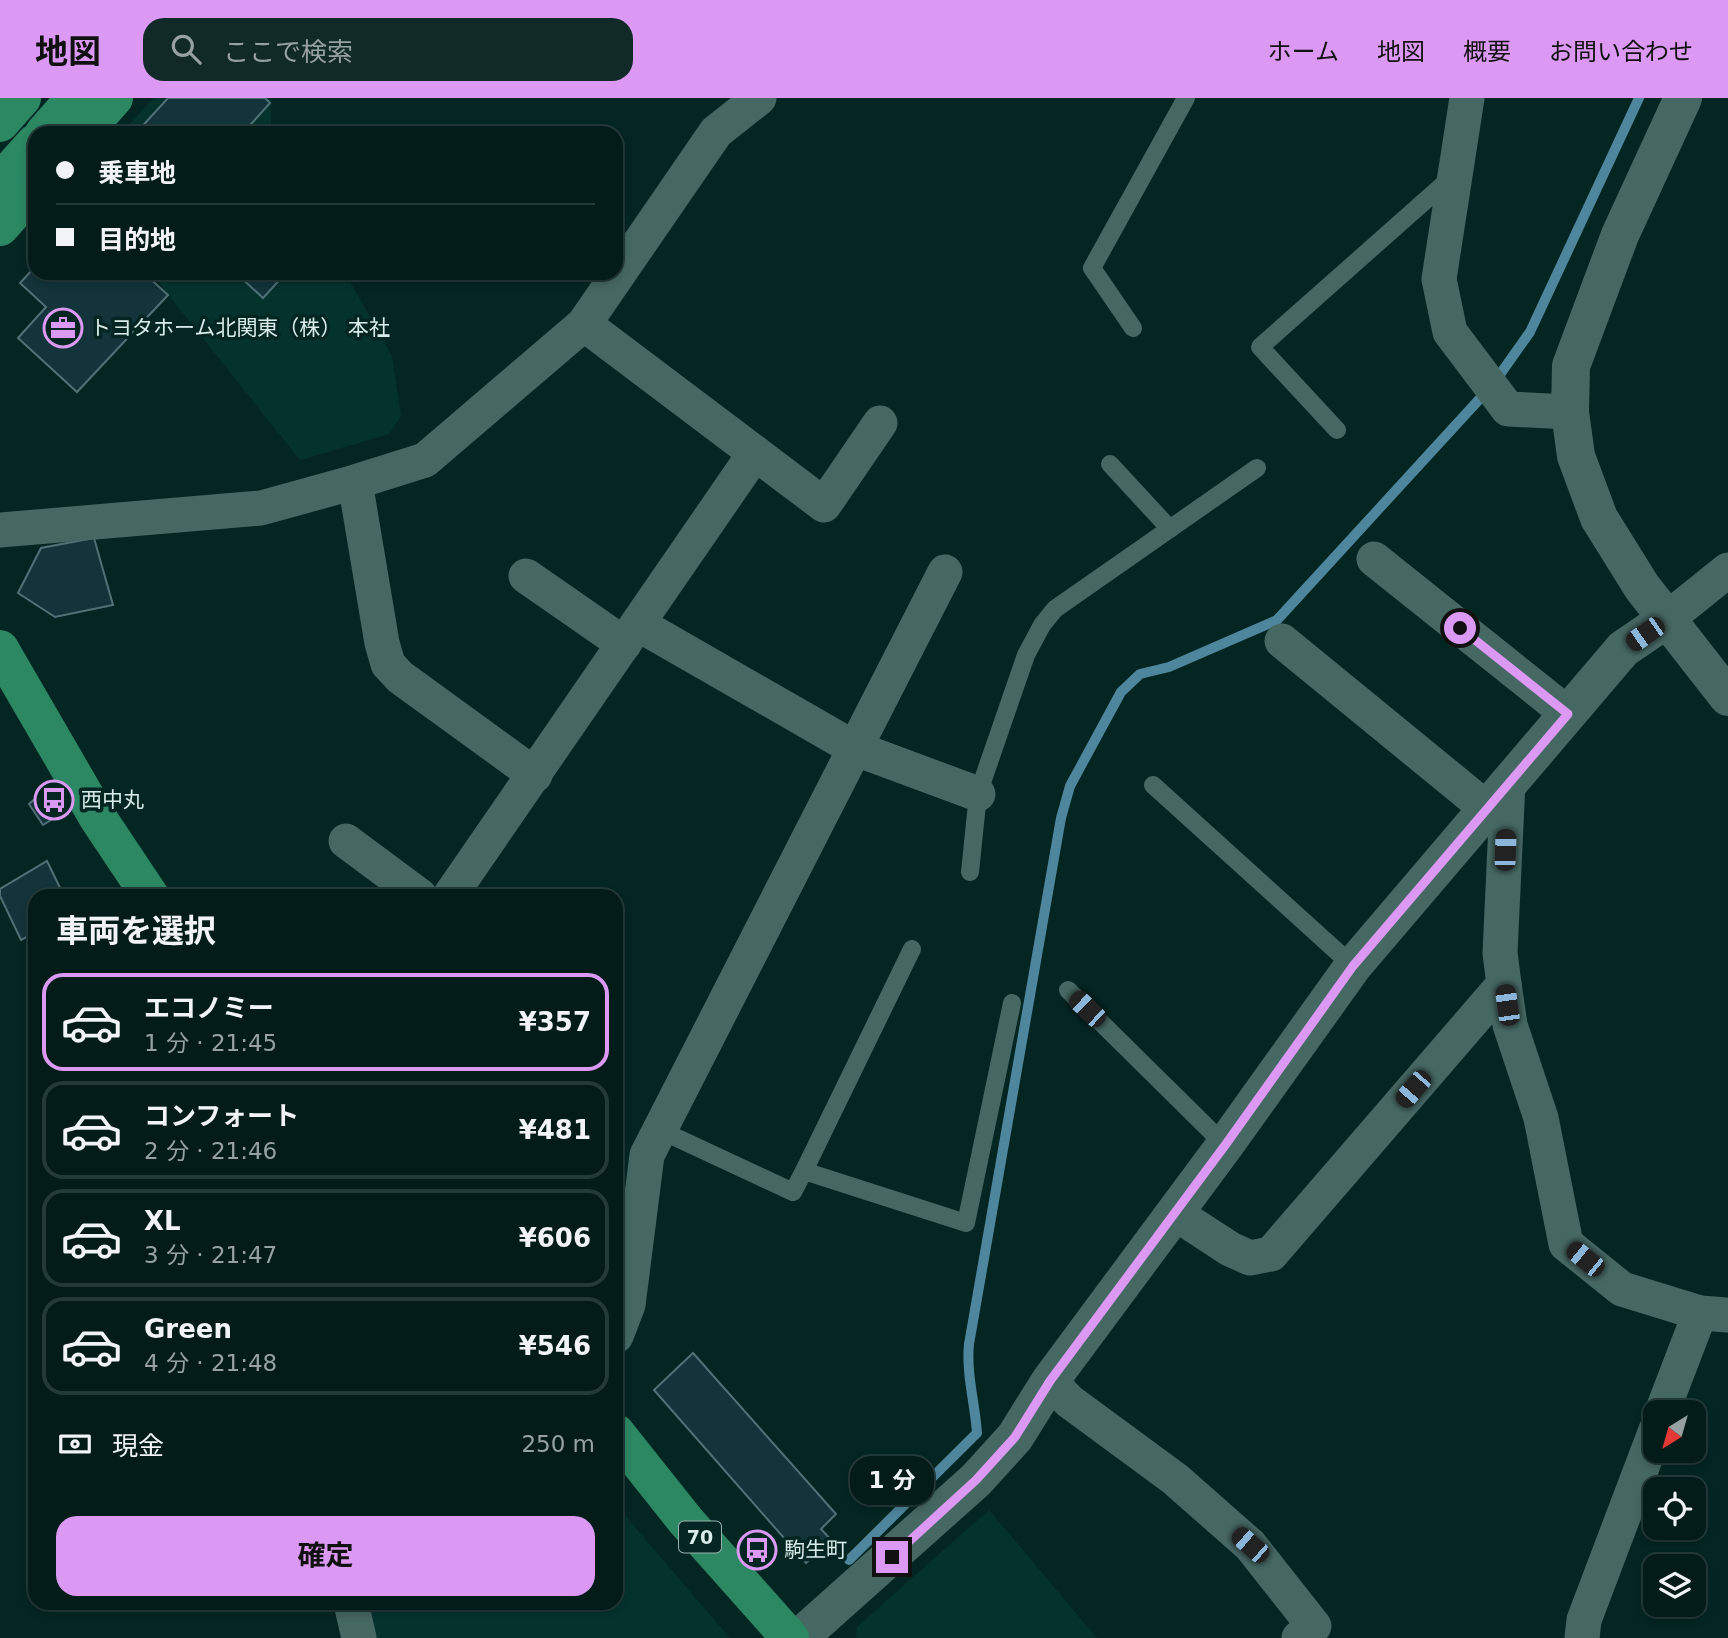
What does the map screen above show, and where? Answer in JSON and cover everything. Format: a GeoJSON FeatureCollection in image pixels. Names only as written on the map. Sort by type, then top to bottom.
{"type":"FeatureCollection","features":[{"type":"Feature","properties":{"kind":"main road"},"geometry":{"type":"LineString","coordinates":[[0,122],[22,98]]}},
{"type":"Feature","properties":{"kind":"main road"},"geometry":{"type":"LineString","coordinates":[[50,126],[75,98]]}},
{"type":"Feature","properties":{"kind":"main road"},"geometry":{"type":"LineString","coordinates":[[89,126],[114,98]]}},
{"type":"Feature","properties":{"kind":"main road"},"geometry":{"type":"LineString","coordinates":[[0,182],[28,151]]}},
{"type":"Feature","properties":{"kind":"main road"},"geometry":{"type":"LineString","coordinates":[[0,227],[28,196]]}},
{"type":"Feature","properties":{"kind":"main road"},"geometry":{"type":"LineString","coordinates":[[0,649],[99,818],[145,889]]}},
{"type":"Feature","properties":{"kind":"main road","name":"70"},"geometry":{"type":"LineString","coordinates":[[623,1442],[686,1521],[790,1638]]}},
{"type":"Feature","properties":{"kind":"street"},"geometry":{"type":"LineString","coordinates":[[623,267],[716,132],[759,98]]}},
{"type":"Feature","properties":{"kind":"street"},"geometry":{"type":"LineString","coordinates":[[1467,98],[1439,279],[1450,332],[1508,409],[1570,412]]}},
{"type":"Feature","properties":{"kind":"street"},"geometry":{"type":"LineString","coordinates":[[1682,98],[1620,235],[1571,366],[1570,412],[1576,456],[1599,518],[1642,587],[1728,697]]}},
{"type":"Feature","properties":{"kind":"street"},"geometry":{"type":"LineString","coordinates":[[0,530],[261,508],[425,460],[584,324],[614,280]]}},
{"type":"Feature","properties":{"kind":"street"},"geometry":{"type":"LineString","coordinates":[[584,324],[824,505],[880,423]]}},
{"type":"Feature","properties":{"kind":"street"},"geometry":{"type":"LineString","coordinates":[[455,889],[755,453]]}},
{"type":"Feature","properties":{"kind":"street"},"geometry":{"type":"LineString","coordinates":[[355,482],[382,643],[388,664],[400,677],[535,775]]}},
{"type":"Feature","properties":{"kind":"street"},"geometry":{"type":"LineString","coordinates":[[1374,559],[1568,714]]}},
{"type":"Feature","properties":{"kind":"street"},"geometry":{"type":"LineString","coordinates":[[799,1638],[976,1480],[1015,1437],[1050,1381],[1226,1144],[1353,966],[1623,649],[1667,619],[1728,570]]}},
{"type":"Feature","properties":{"kind":"street"},"geometry":{"type":"LineString","coordinates":[[623,1318],[628,1305],[647,1155],[945,572]]}},
{"type":"Feature","properties":{"kind":"street"},"geometry":{"type":"LineString","coordinates":[[526,576],[631,634],[854,748],[978,794]]}},
{"type":"Feature","properties":{"kind":"street"},"geometry":{"type":"LineString","coordinates":[[1282,641],[1497,795]]}},
{"type":"Feature","properties":{"kind":"street"},"geometry":{"type":"LineString","coordinates":[[1497,795],[1500,953],[1510,1026],[1541,1118],[1566,1244],[1622,1289],[1714,1314],[1668,1400]]}},
{"type":"Feature","properties":{"kind":"street"},"geometry":{"type":"LineString","coordinates":[[346,841],[411,889]]}},
{"type":"Feature","properties":{"kind":"street"},"geometry":{"type":"LineString","coordinates":[[1175,1213],[1230,1249],[1250,1258],[1270,1254],[1504,984]]}},
{"type":"Feature","properties":{"kind":"street"},"geometry":{"type":"LineString","coordinates":[[1050,1381],[1069,1401],[1175,1479],[1250,1545],[1314,1626],[1300,1638]]}},
{"type":"Feature","properties":{"kind":"street"},"geometry":{"type":"LineString","coordinates":[[1582,1638],[1584,1620],[1643,1463]]}},
{"type":"Feature","properties":{"kind":"street"},"geometry":{"type":"LineString","coordinates":[[353,1610],[359,1638]]}},
{"type":"Feature","properties":{"kind":"lane"},"geometry":{"type":"LineString","coordinates":[[1133,328],[1092,268],[1186,98]]}},
{"type":"Feature","properties":{"kind":"lane"},"geometry":{"type":"LineString","coordinates":[[1337,430],[1261,347],[1455,174]]}},
{"type":"Feature","properties":{"kind":"lane"},"geometry":{"type":"LineString","coordinates":[[1110,464],[1170,529]]}},
{"type":"Feature","properties":{"kind":"lane"},"geometry":{"type":"LineString","coordinates":[[970,872],[978,794],[1026,655],[1042,625],[1055,609],[1257,468]]}},
{"type":"Feature","properties":{"kind":"lane"},"geometry":{"type":"LineString","coordinates":[[1153,785],[1353,966]]}},
{"type":"Feature","properties":{"kind":"lane"},"geometry":{"type":"LineString","coordinates":[[660,1129],[793,1192],[912,949]]}},
{"type":"Feature","properties":{"kind":"lane"},"geometry":{"type":"LineString","coordinates":[[1068,990],[1226,1144]]}},
{"type":"Feature","properties":{"kind":"lane"},"geometry":{"type":"LineString","coordinates":[[804,1171],[966,1223],[1012,1003]]}},
{"type":"Feature","properties":{"kind":"shaded area"},"geometry":{"type":"Polygon","coordinates":[[[154,98],[271,98],[271,126],[128,126],[154,98]]]}},
{"type":"Feature","properties":{"kind":"shaded area"},"geometry":{"type":"Polygon","coordinates":[[[157,280],[349,280],[392,356],[401,416],[389,434],[300,460],[157,280]]]}},
{"type":"Feature","properties":{"kind":"shaded area"},"geometry":{"type":"Polygon","coordinates":[[[989,1510],[1097,1638],[856,1638],[857,1627],[989,1510]]]}},
{"type":"Feature","properties":{"kind":"shaded area"},"geometry":{"type":"Polygon","coordinates":[[[623,1513],[730,1638],[376,1638],[369,1610],[623,1610],[623,1513]]]}},
{"type":"Feature","properties":{"kind":"building"},"geometry":{"type":"Polygon","coordinates":[[[168,98],[265,98],[270,103],[249,126],[142,126],[168,98]]]}},
{"type":"Feature","properties":{"kind":"building"},"geometry":{"type":"Polygon","coordinates":[[[28,274],[28,280],[152,280],[168,295],[77,392],[18,338],[46,307],[20,283],[28,274]]]}},
{"type":"Feature","properties":{"kind":"building"},"geometry":{"type":"Polygon","coordinates":[[[244,280],[280,280],[263,298],[244,280]]]}},
{"type":"Feature","properties":{"kind":"building"},"geometry":{"type":"Polygon","coordinates":[[[94,538],[113,605],[55,617],[18,593],[41,548],[94,538]]]}},
{"type":"Feature","properties":{"kind":"building"},"geometry":{"type":"Polygon","coordinates":[[[37,797],[51,820],[43,825],[29,804],[37,797]]]}},
{"type":"Feature","properties":{"kind":"building"},"geometry":{"type":"Polygon","coordinates":[[[47,861],[61,889],[28,889],[28,936],[21,940],[0,896],[0,889],[47,861]]]}},
{"type":"Feature","properties":{"kind":"building"},"geometry":{"type":"Polygon","coordinates":[[[693,1353],[836,1514],[821,1529],[831,1540],[806,1563],[654,1390],[693,1353]]]}},
{"type":"Feature","properties":{"kind":"waterway"},"geometry":{"type":"LineString","coordinates":[[1496,380],[1530,332],[1639,98]]}},
{"type":"Feature","properties":{"kind":"waterway"},"geometry":{"type":"LineString","coordinates":[[849,1560],[977,1433],[969,1344],[1061,818],[1070,786],[1121,692],[1140,674],[1169,667],[1277,620],[1486,392]]}},
{"type":"Feature","properties":{"kind":"place","name":"トヨタホーム北関東（株） 本社"},"geometry":{"type":"Point","coordinates":[63,328]}},
{"type":"Feature","properties":{"kind":"place","name":"西中丸"},"geometry":{"type":"Point","coordinates":[54,800]}},
{"type":"Feature","properties":{"kind":"place","name":"駒生町"},"geometry":{"type":"Point","coordinates":[757,1550]}},
{"type":"Feature","properties":{"kind":"route"},"geometry":{"type":"LineString","coordinates":[[892,1557],[976,1480],[1015,1437],[1050,1381],[1226,1144],[1353,966],[1568,714],[1460,628]]}}]}
